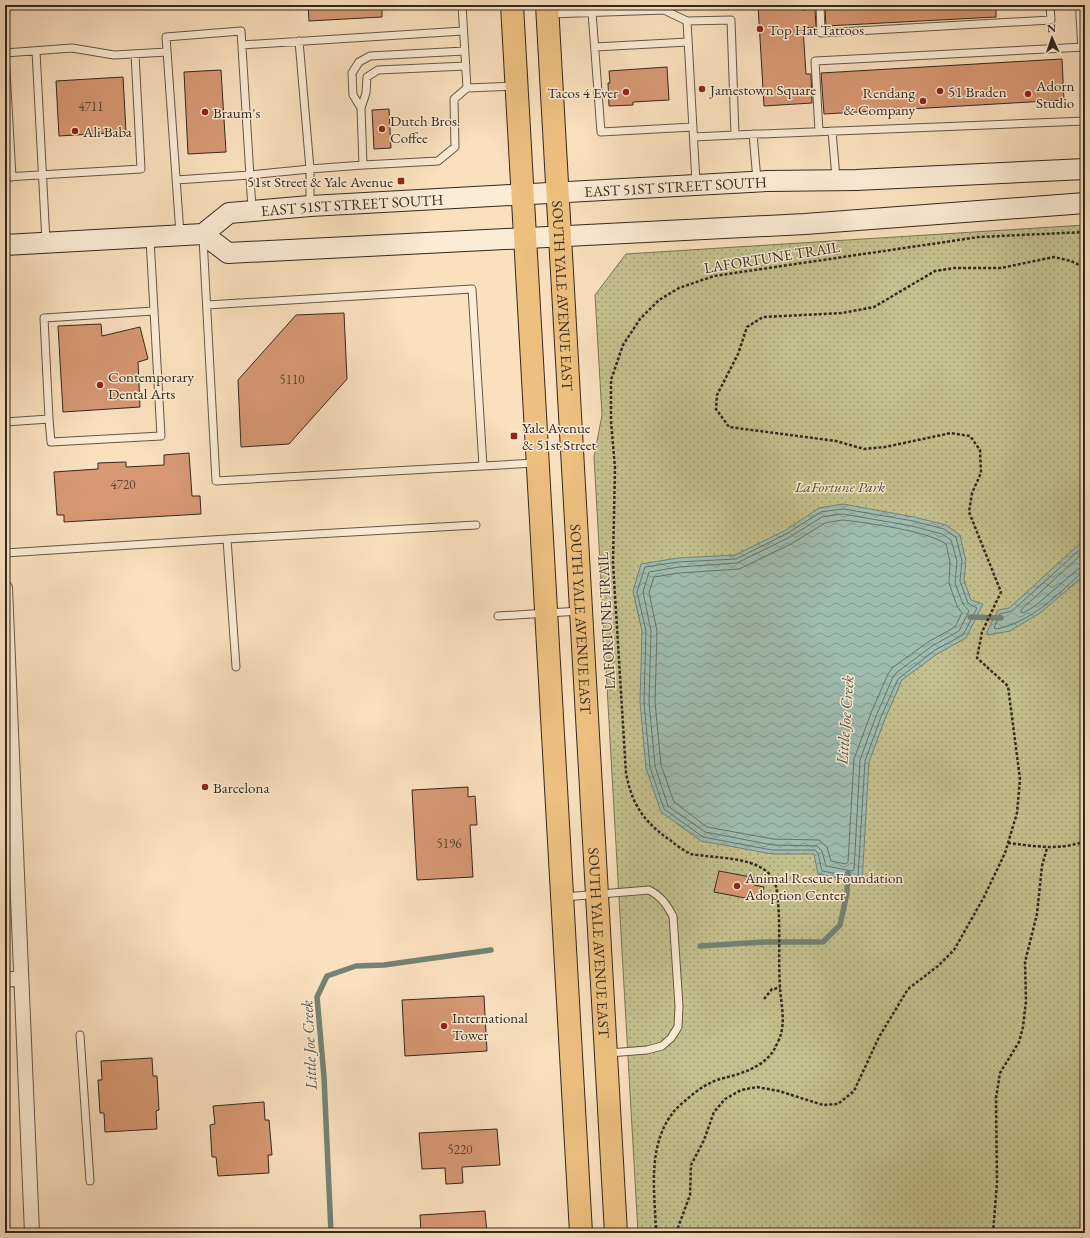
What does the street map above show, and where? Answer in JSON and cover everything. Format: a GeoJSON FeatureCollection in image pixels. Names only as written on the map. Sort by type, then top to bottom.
{"type":"FeatureCollection","features":[{"type":"Feature","properties":{"kind":"main road"},"geometry":{"type":"LineString","coordinates":[[512,5],[581,1233]]}},
{"type":"Feature","properties":{"kind":"main road","name":"SOUTH YALE AVENUE EAST"},"geometry":{"type":"LineString","coordinates":[[547,9],[616,1233]]}},
{"type":"Feature","properties":{"kind":"main road","name":"EAST 51ST STREET SOUTH"},"geometry":{"type":"LineString","coordinates":[[203,234],[229,213],[310,206],[757,182],[1085,170]]}},
{"type":"Feature","properties":{"kind":"main road"},"geometry":{"type":"LineString","coordinates":[[5,245],[203,234],[228,253],[805,224],[1085,203]]}},
{"type":"Feature","properties":{"kind":"street"},"geometry":{"type":"LineString","coordinates":[[1083,5],[1085,42]]}},
{"type":"Feature","properties":{"kind":"street"},"geometry":{"type":"LineString","coordinates":[[5,588],[10,840],[21,978],[32,1233]]}},
{"type":"Feature","properties":{"kind":"street"},"geometry":{"type":"LineString","coordinates":[[5,980],[21,978]]}},
{"type":"Feature","properties":{"kind":"lane"},"geometry":{"type":"LineString","coordinates":[[462,5],[467,88]]}},
{"type":"Feature","properties":{"kind":"lane"},"geometry":{"type":"LineString","coordinates":[[820,5],[821,33],[1051,20],[1050,5]]}},
{"type":"Feature","properties":{"kind":"lane"},"geometry":{"type":"LineString","coordinates":[[547,9],[592,12],[664,10],[686,21],[731,20],[735,135]]}},
{"type":"Feature","properties":{"kind":"lane"},"geometry":{"type":"LineString","coordinates":[[592,12],[601,132],[693,127]]}},
{"type":"Feature","properties":{"kind":"lane"},"geometry":{"type":"LineString","coordinates":[[686,21],[696,185]]}},
{"type":"Feature","properties":{"kind":"lane"},"geometry":{"type":"LineString","coordinates":[[180,235],[166,37],[241,31],[252,211]]}},
{"type":"Feature","properties":{"kind":"lane"},"geometry":{"type":"LineString","coordinates":[[242,44],[464,31]]}},
{"type":"Feature","properties":{"kind":"lane"},"geometry":{"type":"LineString","coordinates":[[299,41],[310,169],[310,206]]}},
{"type":"Feature","properties":{"kind":"lane"},"geometry":{"type":"LineString","coordinates":[[595,47],[688,42]]}},
{"type":"Feature","properties":{"kind":"lane"},"geometry":{"type":"LineString","coordinates":[[819,132],[815,61],[1085,46]]}},
{"type":"Feature","properties":{"kind":"lane"},"geometry":{"type":"LineString","coordinates":[[135,54],[141,168],[9,177],[5,53],[72,48],[114,55],[167,52]]}},
{"type":"Feature","properties":{"kind":"lane"},"geometry":{"type":"LineString","coordinates":[[36,51],[46,243]]}},
{"type":"Feature","properties":{"kind":"lane"},"geometry":{"type":"LineString","coordinates":[[361,108],[353,95],[352,73],[359,62],[370,56],[464,51]]}},
{"type":"Feature","properties":{"kind":"lane"},"geometry":{"type":"LineString","coordinates":[[363,165],[361,108],[366,93],[367,77],[378,70],[466,66]]}},
{"type":"Feature","properties":{"kind":"lane"},"geometry":{"type":"LineString","coordinates":[[176,180],[363,165],[438,161],[455,148],[454,99],[467,88],[517,86]]}},
{"type":"Feature","properties":{"kind":"lane"},"geometry":{"type":"LineString","coordinates":[[694,137],[1085,121]]}},
{"type":"Feature","properties":{"kind":"lane"},"geometry":{"type":"LineString","coordinates":[[832,131],[836,179]]}},
{"type":"Feature","properties":{"kind":"lane"},"geometry":{"type":"LineString","coordinates":[[753,134],[757,182]]}},
{"type":"Feature","properties":{"kind":"lane"},"geometry":{"type":"LineString","coordinates":[[203,234],[216,481],[538,463]]}},
{"type":"Feature","properties":{"kind":"lane"},"geometry":{"type":"LineString","coordinates":[[150,237],[161,436],[51,442],[44,318],[154,311]]}},
{"type":"Feature","properties":{"kind":"lane"},"geometry":{"type":"LineString","coordinates":[[207,305],[472,289],[483,466]]}},
{"type":"Feature","properties":{"kind":"lane"},"geometry":{"type":"LineString","coordinates":[[5,422],[49,419]]}},
{"type":"Feature","properties":{"kind":"lane"},"geometry":{"type":"LineString","coordinates":[[5,553],[476,525]]}},
{"type":"Feature","properties":{"kind":"lane"},"geometry":{"type":"LineString","coordinates":[[227,539],[236,667]]}},
{"type":"Feature","properties":{"kind":"lane"},"geometry":{"type":"LineString","coordinates":[[498,616],[581,611]]}},
{"type":"Feature","properties":{"kind":"lane"},"geometry":{"type":"LineString","coordinates":[[562,897],[649,890],[659,895],[673,916],[679,1006],[678,1027],[671,1038],[662,1046],[647,1050],[607,1054]]}},
{"type":"Feature","properties":{"kind":"lane"},"geometry":{"type":"LineString","coordinates":[[80,1035],[90,1181]]}},
{"type":"Feature","properties":{"kind":"path","name":"LAFORTUNE TRAIL"},"geometry":{"type":"LineString","coordinates":[[656,1233],[654,1171],[656,1150],[664,1128],[675,1111],[702,1087],[712,1081],[740,1074],[762,1063],[774,1049],[781,1034],[783,1010],[780,988],[777,890],[770,874],[764,869],[738,860],[691,854],[677,846],[657,831],[643,817],[634,802],[629,788],[626,765],[613,563],[615,468],[611,421],[611,380],[623,345],[640,319],[659,300],[679,288],[714,276],[979,237],[1085,232]]}},
{"type":"Feature","properties":{"kind":"path"},"geometry":{"type":"LineString","coordinates":[[676,1233],[690,1196],[691,1165],[704,1140],[714,1112],[725,1099],[741,1090],[757,1087],[779,1091],[823,1105],[838,1104],[854,1091],[879,1037],[908,989],[938,966],[954,950],[984,897],[1005,853],[1017,813],[1020,780],[1008,686],[977,658],[982,632],[1001,592],[969,512],[972,493],[981,473],[980,450],[970,436],[951,433],[885,447],[864,449],[836,441],[729,427],[716,409],[717,395],[738,354],[747,327],[763,317],[842,313],[874,307],[935,271],[954,268],[1001,268],[1054,258],[1071,260],[1085,268]]}},
{"type":"Feature","properties":{"kind":"path"},"geometry":{"type":"LineString","coordinates":[[1008,843],[1046,848],[1077,844],[1085,841]]}},
{"type":"Feature","properties":{"kind":"path"},"geometry":{"type":"LineString","coordinates":[[993,1233],[997,1183],[996,1098],[1000,1073],[1019,1042],[1023,1027],[1026,1001],[1025,962],[1037,914],[1042,866],[1046,848]]}},
{"type":"Feature","properties":{"kind":"path"},"geometry":{"type":"LineString","coordinates":[[764,998],[772,989],[780,988]]}},
{"type":"Feature","properties":{"kind":"green space","name":"LaFortune Park"},"geometry":{"type":"Polygon","coordinates":[[[1085,225],[1085,1233],[638,1233],[594,457],[602,415],[595,295],[626,254],[1085,225]]]}},
{"type":"Feature","properties":{"kind":"water"},"geometry":{"type":"Polygon","coordinates":[[[843,504],[914,517],[946,525],[960,535],[966,561],[964,580],[971,600],[983,604],[966,638],[937,654],[902,680],[885,719],[869,762],[862,883],[818,874],[814,854],[772,854],[701,841],[661,812],[646,768],[640,702],[642,631],[633,591],[641,564],[678,558],[735,555],[784,531],[819,508],[843,504]]]}},
{"type":"Feature","properties":{"kind":"water"},"geometry":{"type":"Polygon","coordinates":[[[1085,539],[1085,575],[1040,613],[1010,631],[988,635],[987,632],[998,610],[1009,608],[1085,539]]]}},
{"type":"Feature","properties":{"kind":"building"},"geometry":{"type":"Polygon","coordinates":[[[308,5],[382,5],[382,17],[309,21],[308,5]]]}},
{"type":"Feature","properties":{"kind":"building"},"geometry":{"type":"Polygon","coordinates":[[[758,5],[802,5],[802,10],[815,9],[816,27],[803,28],[806,74],[811,74],[812,103],[764,106],[758,5]]]}},
{"type":"Feature","properties":{"kind":"building"},"geometry":{"type":"Polygon","coordinates":[[[893,5],[996,5],[996,17],[826,26],[825,9],[893,5]]]}},
{"type":"Feature","properties":{"kind":"building"},"geometry":{"type":"Polygon","coordinates":[[[1062,59],[1064,100],[824,114],[821,73],[1062,59]]]}},
{"type":"Feature","properties":{"kind":"building"},"geometry":{"type":"Polygon","coordinates":[[[667,67],[669,100],[633,102],[633,105],[609,106],[609,71],[667,67]]]}},
{"type":"Feature","properties":{"kind":"building","name":"Braum's"},"geometry":{"type":"Polygon","coordinates":[[[221,70],[226,152],[188,154],[184,72],[221,70]]]}},
{"type":"Feature","properties":{"kind":"building"},"geometry":{"type":"Polygon","coordinates":[[[123,77],[126,132],[59,136],[56,81],[123,77]]]}},
{"type":"Feature","properties":{"kind":"building","name":"Dutch Bros. Coffee"},"geometry":{"type":"Polygon","coordinates":[[[389,109],[391,148],[374,149],[372,110],[389,109]]]}},
{"type":"Feature","properties":{"kind":"building"},"geometry":{"type":"Polygon","coordinates":[[[344,313],[347,379],[289,444],[241,447],[238,380],[296,315],[344,313]]]}},
{"type":"Feature","properties":{"kind":"building","name":"Contemporary Dental Arts"},"geometry":{"type":"Polygon","coordinates":[[[101,324],[102,336],[140,327],[148,359],[138,362],[140,407],[63,412],[58,326],[101,324]]]}},
{"type":"Feature","properties":{"kind":"building"},"geometry":{"type":"Polygon","coordinates":[[[189,453],[192,496],[200,496],[201,514],[64,522],[64,515],[57,515],[54,472],[98,469],[98,463],[126,462],[126,467],[164,465],[164,455],[189,453]]]}},
{"type":"Feature","properties":{"kind":"building"},"geometry":{"type":"Polygon","coordinates":[[[468,787],[468,797],[475,796],[477,825],[470,825],[473,877],[417,880],[412,790],[468,787]]]}},
{"type":"Feature","properties":{"kind":"building","name":"Animal Rescue Foundation Adoption Center"},"geometry":{"type":"Polygon","coordinates":[[[719,871],[756,878],[754,885],[764,887],[761,901],[714,892],[719,871]]]}},
{"type":"Feature","properties":{"kind":"building","name":"International Tower"},"geometry":{"type":"Polygon","coordinates":[[[484,996],[487,1051],[405,1056],[402,1000],[484,996]]]}},
{"type":"Feature","properties":{"kind":"building"},"geometry":{"type":"Polygon","coordinates":[[[152,1058],[153,1076],[157,1076],[159,1110],[156,1111],[157,1129],[105,1132],[104,1113],[100,1113],[98,1080],[102,1080],[101,1061],[152,1058]]]}},
{"type":"Feature","properties":{"kind":"building"},"geometry":{"type":"Polygon","coordinates":[[[264,1102],[265,1120],[269,1120],[272,1155],[268,1155],[269,1173],[218,1176],[216,1157],[212,1157],[210,1125],[215,1124],[213,1106],[264,1102]]]}},
{"type":"Feature","properties":{"kind":"building"},"geometry":{"type":"Polygon","coordinates":[[[497,1129],[500,1165],[462,1167],[463,1183],[446,1184],[445,1168],[422,1169],[419,1133],[497,1129]]]}},
{"type":"Feature","properties":{"kind":"building"},"geometry":{"type":"Polygon","coordinates":[[[485,1211],[487,1233],[421,1233],[420,1215],[485,1211]]]}},
{"type":"Feature","properties":{"kind":"waterway","name":"Little Joe Creek"},"geometry":{"type":"LineString","coordinates":[[970,617],[1001,618]]}},
{"type":"Feature","properties":{"kind":"waterway","name":"Little Joe Creek"},"geometry":{"type":"LineString","coordinates":[[700,946],[765,942],[823,942],[840,925],[847,893],[848,873]]}},
{"type":"Feature","properties":{"kind":"waterway","name":"Little Joe Creek"},"geometry":{"type":"LineString","coordinates":[[331,1233],[324,1077],[317,997],[327,976],[356,966],[384,965],[491,950]]}},
{"type":"Feature","properties":{"kind":"place","name":"Top Hat Tattoos"},"geometry":{"type":"Point","coordinates":[760,29]}},
{"type":"Feature","properties":{"kind":"place","name":"Jamestown Square"},"geometry":{"type":"Point","coordinates":[702,89]}},
{"type":"Feature","properties":{"kind":"place","name":"51 Braden"},"geometry":{"type":"Point","coordinates":[940,91]}},
{"type":"Feature","properties":{"kind":"place","name":"Tacos 4 Ever"},"geometry":{"type":"Point","coordinates":[626,92]}},
{"type":"Feature","properties":{"kind":"place","name":"Adorn Studio"},"geometry":{"type":"Point","coordinates":[1028,94]}},
{"type":"Feature","properties":{"kind":"place","name":"Rendang & Company"},"geometry":{"type":"Point","coordinates":[923,101]}},
{"type":"Feature","properties":{"kind":"place","name":"Braum's"},"geometry":{"type":"Point","coordinates":[205,112]}},
{"type":"Feature","properties":{"kind":"place","name":"Dutch Bros. Coffee"},"geometry":{"type":"Point","coordinates":[382,129]}},
{"type":"Feature","properties":{"kind":"place","name":"Ali Baba"},"geometry":{"type":"Point","coordinates":[75,131]}},
{"type":"Feature","properties":{"kind":"place","name":"51st Street & Yale Avenue"},"geometry":{"type":"Point","coordinates":[401,181]}},
{"type":"Feature","properties":{"kind":"place","name":"Contemporary Dental Arts"},"geometry":{"type":"Point","coordinates":[100,385]}},
{"type":"Feature","properties":{"kind":"place","name":"Yale Avenue & 51st Street"},"geometry":{"type":"Point","coordinates":[514,436]}},
{"type":"Feature","properties":{"kind":"place","name":"Barcelona"},"geometry":{"type":"Point","coordinates":[205,787]}},
{"type":"Feature","properties":{"kind":"place","name":"Animal Rescue Foundation Adoption Center"},"geometry":{"type":"Point","coordinates":[737,886]}},
{"type":"Feature","properties":{"kind":"place","name":"International Tower"},"geometry":{"type":"Point","coordinates":[444,1026]}}]}
